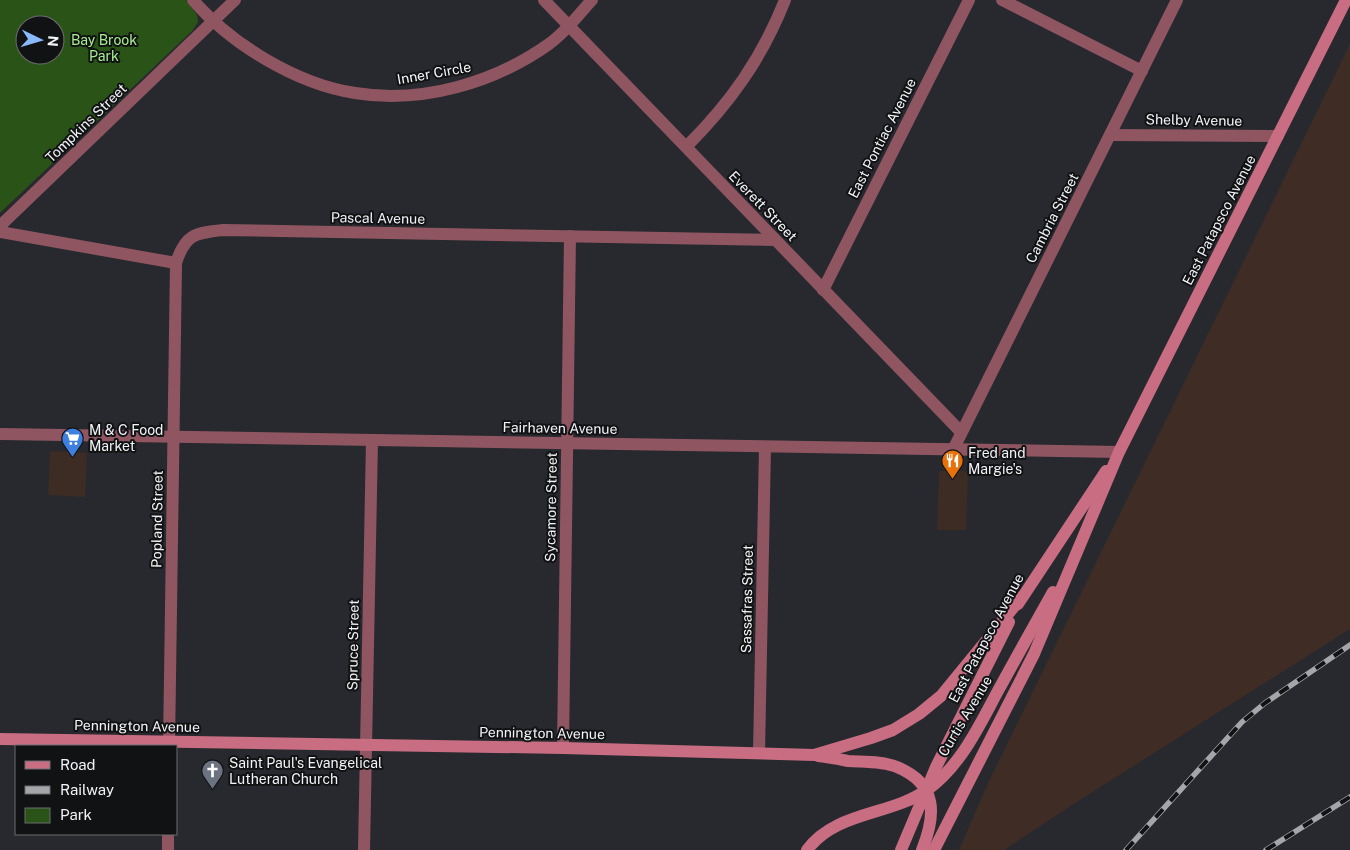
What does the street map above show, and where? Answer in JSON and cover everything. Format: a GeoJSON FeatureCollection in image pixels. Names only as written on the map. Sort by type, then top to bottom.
{"type":"FeatureCollection","features":[{"type":"Feature","properties":{"kind":"main road","name":"East Patapsco Avenue"},"geometry":{"type":"LineString","coordinates":[[934,850],[1034,654],[1119,452],[1346,0]]}},
{"type":"Feature","properties":{"kind":"main road","name":"East Patapsco Avenue"},"geometry":{"type":"LineString","coordinates":[[901,850],[936,767],[1022,597],[1119,452]]}},
{"type":"Feature","properties":{"kind":"main road","name":"Curtis Avenue"},"geometry":{"type":"LineString","coordinates":[[807,850],[827,830],[844,822],[907,800],[927,790],[947,772],[973,736],[1086,532]]}},
{"type":"Feature","properties":{"kind":"main road","name":"Pennington Avenue"},"geometry":{"type":"LineString","coordinates":[[0,739],[169,744],[366,744],[814,755],[878,736],[893,730],[919,714],[941,696],[1022,597]]}},
{"type":"Feature","properties":{"kind":"main road"},"geometry":{"type":"LineString","coordinates":[[814,755],[896,767],[913,776],[927,790],[931,803],[930,822],[922,850]]}},
{"type":"Feature","properties":{"kind":"street","name":"Inner Circle"},"geometry":{"type":"LineString","coordinates":[[193,0],[239,42],[266,60],[323,85],[354,93],[387,96],[420,94],[455,88],[506,70],[551,43],[592,0]]}},
{"type":"Feature","properties":{"kind":"street","name":"Tompkins Street"},"geometry":{"type":"LineString","coordinates":[[0,226],[236,0]]}},
{"type":"Feature","properties":{"kind":"street","name":"Everett Street"},"geometry":{"type":"LineString","coordinates":[[544,0],[961,432]]}},
{"type":"Feature","properties":{"kind":"street"},"geometry":{"type":"LineString","coordinates":[[687,146],[711,122],[734,94],[755,63],[774,28],[785,0]]}},
{"type":"Feature","properties":{"kind":"street","name":"East Pontiac Avenue"},"geometry":{"type":"LineString","coordinates":[[823,290],[969,0]]}},
{"type":"Feature","properties":{"kind":"street"},"geometry":{"type":"LineString","coordinates":[[1002,0],[1142,71]]}},
{"type":"Feature","properties":{"kind":"street","name":"Cambria Street"},"geometry":{"type":"LineString","coordinates":[[952,450],[1178,0]]}},
{"type":"Feature","properties":{"kind":"street","name":"Shelby Avenue"},"geometry":{"type":"LineString","coordinates":[[1110,134],[1278,136]]}},
{"type":"Feature","properties":{"kind":"street","name":"Pascal Avenue"},"geometry":{"type":"LineString","coordinates":[[176,263],[181,247],[188,240],[198,234],[223,230],[776,240]]}},
{"type":"Feature","properties":{"kind":"street"},"geometry":{"type":"LineString","coordinates":[[0,232],[176,263]]}},
{"type":"Feature","properties":{"kind":"street","name":"Sycamore Street"},"geometry":{"type":"LineString","coordinates":[[563,748],[570,236]]}},
{"type":"Feature","properties":{"kind":"street","name":"Popland Street"},"geometry":{"type":"LineString","coordinates":[[169,744],[176,263]]}},
{"type":"Feature","properties":{"kind":"street","name":"Fairhaven Avenue"},"geometry":{"type":"LineString","coordinates":[[0,434],[1119,452]]}},
{"type":"Feature","properties":{"kind":"street","name":"Spruce Street"},"geometry":{"type":"LineString","coordinates":[[364,850],[372,440]]}},
{"type":"Feature","properties":{"kind":"street","name":"Sassafras Street"},"geometry":{"type":"LineString","coordinates":[[759,753],[764,447]]}},
{"type":"Feature","properties":{"kind":"street"},"geometry":{"type":"LineString","coordinates":[[168,835],[168,850]]}},
{"type":"Feature","properties":{"kind":"shaded area"},"geometry":{"type":"Polygon","coordinates":[[[1350,44],[1350,629],[1004,850],[959,850],[987,785],[1350,44]]]}},
{"type":"Feature","properties":{"kind":"shaded area"},"geometry":{"type":"Polygon","coordinates":[[[50,451],[87,453],[85,497],[48,495],[50,451]]]}},
{"type":"Feature","properties":{"kind":"shaded area"},"geometry":{"type":"Polygon","coordinates":[[[939,471],[968,471],[966,530],[937,530],[939,471]]]}},
{"type":"Feature","properties":{"kind":"green space","name":"Bay Brook Park"},"geometry":{"type":"Polygon","coordinates":[[[0,0],[186,0],[197,15],[198,22],[192,31],[1,212],[0,0]]]}},
{"type":"Feature","properties":{"kind":"railway"},"geometry":{"type":"LineString","coordinates":[[1126,850],[1242,722],[1265,703],[1350,645]]}},
{"type":"Feature","properties":{"kind":"railway"},"geometry":{"type":"LineString","coordinates":[[1266,850],[1350,797]]}},
{"type":"Feature","properties":{"kind":"place","name":"M & C Food Market"},"geometry":{"type":"Point","coordinates":[73,457]}},
{"type":"Feature","properties":{"kind":"place","name":"Fred and Margie's"},"geometry":{"type":"Point","coordinates":[952,480]}},
{"type":"Feature","properties":{"kind":"place","name":"Saint Paul's Evangelical Lutheran Church"},"geometry":{"type":"Point","coordinates":[213,790]}}]}
